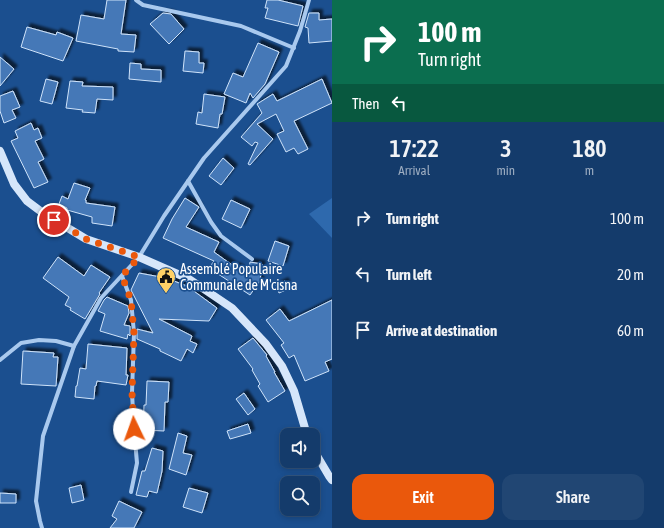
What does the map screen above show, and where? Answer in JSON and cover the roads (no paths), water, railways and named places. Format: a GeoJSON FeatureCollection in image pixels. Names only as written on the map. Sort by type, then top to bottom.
{"type":"FeatureCollection","features":[{"type":"Feature","properties":{"kind":"street"},"geometry":{"type":"LineString","coordinates":[[136,0],[143,5],[241,26],[294,48]]}},
{"type":"Feature","properties":{"kind":"street"},"geometry":{"type":"LineString","coordinates":[[42,528],[36,501],[43,436],[74,346],[101,298],[139,257],[164,216],[204,158],[286,66],[294,48],[310,0]]}},
{"type":"Feature","properties":{"kind":"street"},"geometry":{"type":"LineString","coordinates":[[0,151],[14,184],[26,201],[43,213],[86,239],[139,257],[189,279],[232,308],[266,344],[282,366],[294,391],[305,428]]}},
{"type":"Feature","properties":{"kind":"street"},"geometry":{"type":"LineString","coordinates":[[188,181],[211,222],[221,236],[252,259]]}},
{"type":"Feature","properties":{"kind":"street"},"geometry":{"type":"LineString","coordinates":[[122,276],[131,300],[134,333],[132,393],[137,463],[131,492]]}},
{"type":"Feature","properties":{"kind":"street"},"geometry":{"type":"LineString","coordinates":[[0,360],[21,344],[39,340],[56,341],[74,346]]}},
{"type":"Feature","properties":{"kind":"street"},"geometry":{"type":"LineString","coordinates":[[320,461],[332,480]]}},
{"type":"Feature","properties":{"kind":"place","name":"Assemblé Populaire Communale de M'cisna"},"geometry":{"type":"Point","coordinates":[166,294]}}]}
